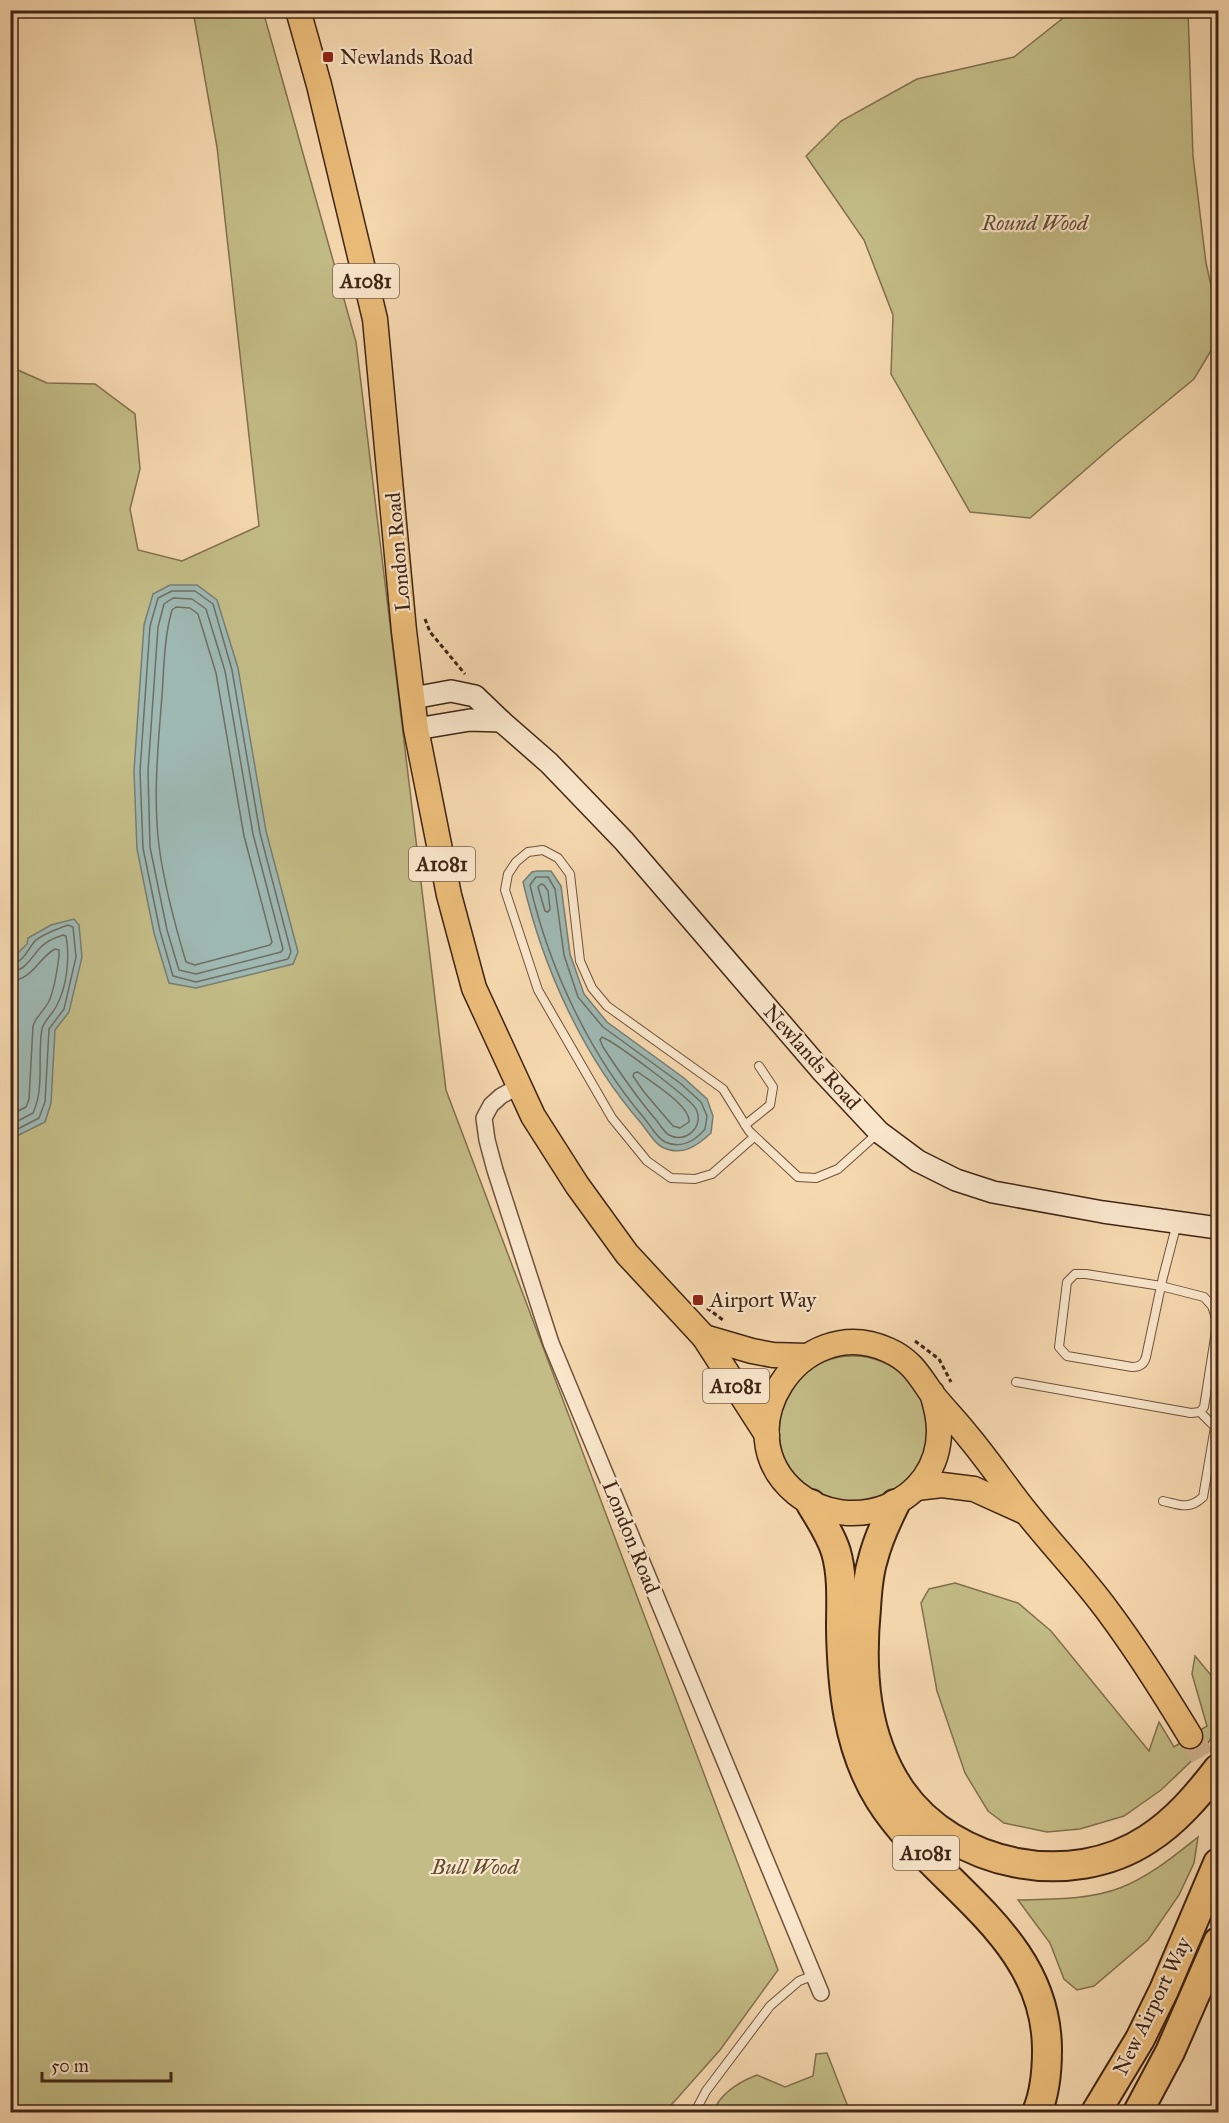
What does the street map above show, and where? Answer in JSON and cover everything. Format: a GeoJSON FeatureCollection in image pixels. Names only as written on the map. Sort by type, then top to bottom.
{"type":"FeatureCollection","features":[{"type":"Feature","properties":{"kind":"highway","name":"A1081"},"geometry":{"type":"LineString","coordinates":[[905,1496],[879,1538],[868,1577],[863,1678],[872,1727],[885,1761],[902,1791],[929,1822],[964,1845],[999,1860],[1033,1866],[1073,1865],[1108,1859],[1148,1839],[1191,1803],[1218,1769]]}},
{"type":"Feature","properties":{"kind":"highway","name":"A1081"},"geometry":{"type":"LineString","coordinates":[[811,1504],[836,1552],[840,1574],[842,1667],[848,1715],[860,1762],[880,1800],[907,1834],[974,1902],[1024,1963],[1037,1993],[1047,2030],[1047,2068],[1042,2101],[1037,2112]]}},
{"type":"Feature","properties":{"kind":"highway","name":"New Airport Way"},"geometry":{"type":"LineString","coordinates":[[1096,2112],[1140,2038],[1164,1990],[1218,1863]]}},
{"type":"Feature","properties":{"kind":"highway","name":"New Airport Way"},"geometry":{"type":"LineString","coordinates":[[1138,2112],[1170,2052],[1218,1942]]}},
{"type":"Feature","properties":{"kind":"main road","name":"London Road"},"geometry":{"type":"LineString","coordinates":[[298,10],[319,85],[375,319],[404,631],[416,729],[434,823],[460,939],[474,988],[532,1116],[601,1220],[627,1254],[704,1337],[767,1435]]}},
{"type":"Feature","properties":{"kind":"main road","name":"A1081"},"geometry":{"type":"LineString","coordinates":[[704,1337],[773,1355],[807,1356]]}},
{"type":"Feature","properties":{"kind":"main road"},"geometry":{"type":"LineString","coordinates":[[1026,1512],[974,1489],[942,1485],[905,1496],[867,1514],[838,1513],[811,1504],[794,1491],[781,1475],[771,1456],[767,1435],[769,1412],[776,1390],[789,1371],[807,1356],[826,1347],[847,1343],[868,1344],[888,1350],[906,1360],[921,1375],[932,1393],[966,1433],[1026,1512],[1106,1608],[1153,1675],[1190,1736]]}},
{"type":"Feature","properties":{"kind":"main road"},"geometry":{"type":"LineString","coordinates":[[905,1496],[928,1471],[936,1453],[939,1423],[932,1393]]}},
{"type":"Feature","properties":{"kind":"street"},"geometry":{"type":"LineString","coordinates":[[413,698],[451,692],[475,696]]}},
{"type":"Feature","properties":{"kind":"street","name":"Newlands Road"},"geometry":{"type":"LineString","coordinates":[[475,696],[549,763],[624,841],[821,1070],[879,1132],[918,1161],[956,1180],[993,1192],[1031,1200],[1218,1227]]}},
{"type":"Feature","properties":{"kind":"street"},"geometry":{"type":"LineString","coordinates":[[416,729],[470,720],[501,721]]}},
{"type":"Feature","properties":{"kind":"street","name":"London Road"},"geometry":{"type":"LineString","coordinates":[[519,1086],[501,1096],[484,1118],[495,1170],[551,1343],[821,1993]]}},
{"type":"Feature","properties":{"kind":"lane"},"geometry":{"type":"LineString","coordinates":[[754,1137],[712,1174],[695,1179],[671,1178],[647,1161],[612,1118],[537,990],[505,890],[508,874],[516,862],[528,852],[543,850],[558,858],[570,874],[580,961],[592,988],[607,1006],[723,1089],[754,1137],[798,1177],[816,1178],[837,1169],[879,1132]]}},
{"type":"Feature","properties":{"kind":"lane"},"geometry":{"type":"LineString","coordinates":[[745,1125],[770,1105],[773,1087],[759,1066]]}},
{"type":"Feature","properties":{"kind":"lane"},"geometry":{"type":"LineString","coordinates":[[1016,1382],[1191,1413],[1200,1412],[1204,1407],[1216,1331],[1216,1318],[1212,1306],[1204,1297],[1161,1286],[1075,1274],[1067,1282],[1059,1347],[1067,1356],[1132,1368],[1140,1367],[1146,1357],[1161,1286],[1178,1222]]}},
{"type":"Feature","properties":{"kind":"lane"},"geometry":{"type":"LineString","coordinates":[[1162,1501],[1180,1505],[1195,1504],[1203,1497],[1215,1427],[1200,1412]]}},
{"type":"Feature","properties":{"kind":"lane"},"geometry":{"type":"LineString","coordinates":[[698,2112],[697,2108],[706,2091],[770,2006],[800,1981],[812,1976]]}},
{"type":"Feature","properties":{"kind":"path"},"geometry":{"type":"LineString","coordinates":[[422,614],[430,632],[469,678],[475,696]]}},
{"type":"Feature","properties":{"kind":"path"},"geometry":{"type":"LineString","coordinates":[[700,1302],[726,1323]]}},
{"type":"Feature","properties":{"kind":"green space","name":"Bull Wood"},"geometry":{"type":"Polygon","coordinates":[[[193,11],[263,11],[356,342],[446,1090],[778,1970],[720,2050],[665,2112],[11,2112],[11,367],[47,383],[95,384],[135,414],[140,469],[130,509],[138,550],[182,561],[259,526],[217,147],[193,11]]]}},
{"type":"Feature","properties":{"kind":"green space","name":"Round Wood"},"geometry":{"type":"Polygon","coordinates":[[[1072,11],[1188,11],[1193,156],[1206,263],[1218,316],[1218,339],[1194,379],[1030,518],[970,512],[891,374],[893,315],[864,240],[806,156],[841,121],[917,79],[1014,57],[1072,11]]]}},
{"type":"Feature","properties":{"kind":"green space"},"geometry":{"type":"Polygon","coordinates":[[[853,1356],[867,1357],[881,1362],[894,1368],[905,1378],[915,1389],[921,1402],[926,1416],[926,1444],[921,1458],[915,1471],[905,1482],[894,1492],[881,1498],[867,1503],[853,1504],[839,1503],[825,1498],[812,1492],[801,1482],[791,1471],[785,1458],[780,1444],[779,1430],[780,1416],[785,1402],[791,1389],[801,1378],[812,1368],[825,1362],[839,1357],[853,1356]]]}},
{"type":"Feature","properties":{"kind":"green space"},"geometry":{"type":"Polygon","coordinates":[[[955,1583],[1018,1603],[1051,1631],[1149,1751],[1159,1722],[1174,1747],[1207,1726],[1192,1674],[1195,1656],[1215,1680],[1218,1674],[1218,1728],[1204,1749],[1161,1790],[1124,1816],[1080,1829],[1047,1832],[1004,1823],[988,1811],[965,1773],[937,1691],[921,1603],[929,1589],[955,1583]]]}},
{"type":"Feature","properties":{"kind":"green space"},"geometry":{"type":"Polygon","coordinates":[[[1198,1837],[1194,1863],[1179,1895],[1148,1940],[1094,1986],[1077,1990],[1064,1979],[1050,1943],[1018,1900],[1082,1897],[1120,1888],[1151,1872],[1198,1837]]]}},
{"type":"Feature","properties":{"kind":"green space"},"geometry":{"type":"Polygon","coordinates":[[[827,2053],[850,2112],[713,2112],[720,2100],[731,2089],[757,2075],[785,2087],[813,2076],[816,2054],[827,2053]]]}},
{"type":"Feature","properties":{"kind":"water"},"geometry":{"type":"Polygon","coordinates":[[[170,585],[197,585],[217,600],[238,668],[266,831],[298,952],[293,964],[196,988],[169,983],[154,933],[137,849],[134,771],[144,625],[153,594],[170,585]]]}},
{"type":"Feature","properties":{"kind":"water"},"geometry":{"type":"Polygon","coordinates":[[[551,871],[561,886],[570,954],[584,994],[607,1022],[684,1078],[707,1099],[713,1116],[711,1133],[695,1146],[676,1151],[656,1143],[620,1097],[583,1040],[554,978],[531,914],[523,882],[532,872],[551,871]]]}},
{"type":"Feature","properties":{"kind":"water"},"geometry":{"type":"Polygon","coordinates":[[[74,919],[79,925],[82,957],[69,1012],[55,1030],[51,1103],[45,1122],[11,1139],[11,960],[27,944],[28,938],[51,925],[74,919]]]}},
{"type":"Feature","properties":{"kind":"tunnel"},"geometry":{"type":"LineString","coordinates":[[1190,1736],[1218,1783]]}},
{"type":"Feature","properties":{"kind":"place","name":"Newlands Road"},"geometry":{"type":"Point","coordinates":[328,57]}},
{"type":"Feature","properties":{"kind":"place","name":"Airport Way"},"geometry":{"type":"Point","coordinates":[698,1300]}}]}
